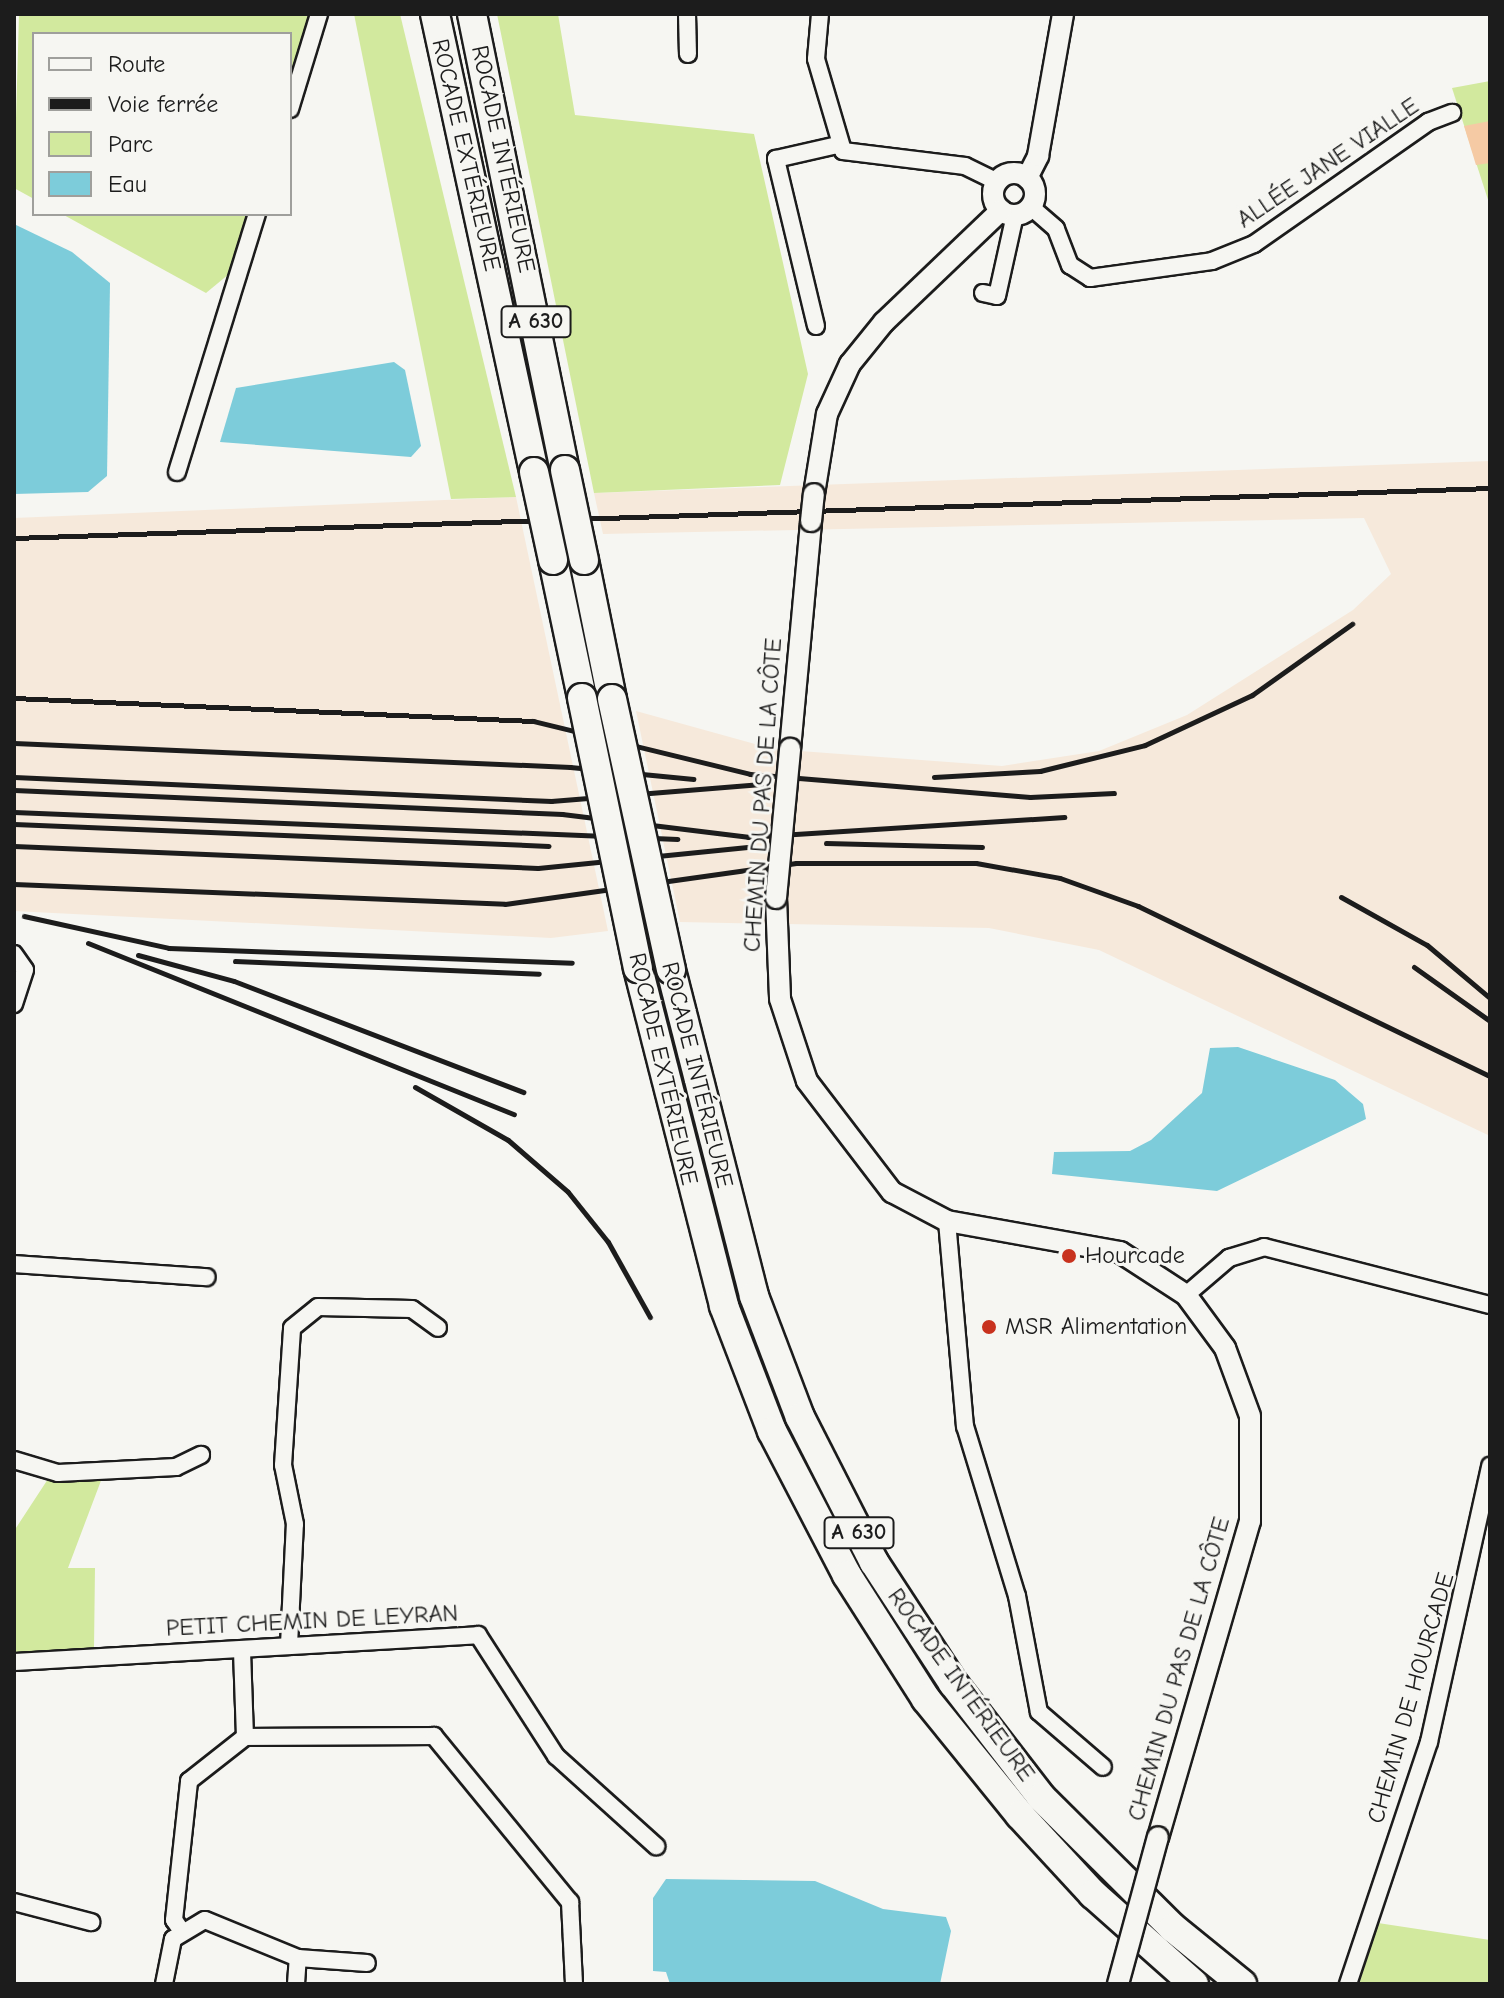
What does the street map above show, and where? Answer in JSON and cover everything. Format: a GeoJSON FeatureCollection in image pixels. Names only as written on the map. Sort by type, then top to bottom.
{"type":"FeatureCollection","features":[{"type":"Feature","properties":{"kind":"highway","name":"ROCADE EXTÉRIEURE"},"geometry":{"type":"LineString","coordinates":[[435,14],[638,968],[724,1306],[772,1431],[847,1575],[926,1699],[1020,1815],[1093,1894],[1194,1984]]}},
{"type":"Feature","properties":{"kind":"highway","name":"ROCADE INTÉRIEURE"},"geometry":{"type":"LineString","coordinates":[[472,14],[612,699],[671,970],[754,1296],[800,1417],[874,1562],[953,1683],[1041,1797],[1173,1928],[1242,1984]]}},
{"type":"Feature","properties":{"kind":"street"},"geometry":{"type":"LineString","coordinates":[[292,102],[319,14]]}},
{"type":"Feature","properties":{"kind":"street"},"geometry":{"type":"LineString","coordinates":[[687,14],[688,54]]}},
{"type":"Feature","properties":{"kind":"street"},"geometry":{"type":"LineString","coordinates":[[820,14],[816,59],[837,145],[851,154],[965,166],[998,182],[1016,211]]}},
{"type":"Feature","properties":{"kind":"street"},"geometry":{"type":"LineString","coordinates":[[1027,178],[1038,156],[1063,14]]}},
{"type":"Feature","properties":{"kind":"street","name":"ALLÉE JANE VIALLE"},"geometry":{"type":"LineString","coordinates":[[1016,211],[1056,229],[1070,265],[1090,278],[1212,261],[1254,244],[1428,122],[1452,113]]}},
{"type":"Feature","properties":{"kind":"street"},"geometry":{"type":"LineString","coordinates":[[816,326],[776,159],[837,145]]}},
{"type":"Feature","properties":{"kind":"street"},"geometry":{"type":"LineString","coordinates":[[983,293],[997,296],[1016,211],[1035,192],[1027,178],[1012,173],[998,182]]}},
{"type":"Feature","properties":{"kind":"street","name":"CHEMIN DU PAS DE LA CÔTE"},"geometry":{"type":"LineString","coordinates":[[1016,211],[884,322],[850,364],[827,414],[814,494],[776,898],[780,999],[807,1081],[892,1192],[947,1221],[1100,1244],[1186,1295],[1225,1348],[1250,1416],[1255,1467],[1250,1521],[1118,1984]]}},
{"type":"Feature","properties":{"kind":"street"},"geometry":{"type":"LineString","coordinates":[[177,472],[256,216]]}},
{"type":"Feature","properties":{"kind":"street"},"geometry":{"type":"LineString","coordinates":[[14,954],[25,970],[14,1004]]}},
{"type":"Feature","properties":{"kind":"street"},"geometry":{"type":"LineString","coordinates":[[947,1221],[965,1426],[1017,1596],[1039,1712],[1103,1767]]}},
{"type":"Feature","properties":{"kind":"street"},"geometry":{"type":"LineString","coordinates":[[1186,1295],[1229,1258],[1264,1247],[1490,1305]]}},
{"type":"Feature","properties":{"kind":"street"},"geometry":{"type":"LineString","coordinates":[[14,1264],[207,1277]]}},
{"type":"Feature","properties":{"kind":"street"},"geometry":{"type":"LineString","coordinates":[[289,1645],[295,1524],[283,1465],[292,1328],[318,1307],[412,1309],[438,1328]]}},
{"type":"Feature","properties":{"kind":"street"},"geometry":{"type":"LineString","coordinates":[[14,1460],[58,1473],[176,1467],[201,1455]]}},
{"type":"Feature","properties":{"kind":"street","name":"CHEMIN DE HOURCADE"},"geometry":{"type":"LineString","coordinates":[[1348,1984],[1429,1742],[1490,1466]]}},
{"type":"Feature","properties":{"kind":"street","name":"PETIT CHEMIN DE LEYRAN"},"geometry":{"type":"LineString","coordinates":[[14,1662],[478,1635],[556,1756],[656,1846]]}},
{"type":"Feature","properties":{"kind":"street"},"geometry":{"type":"LineString","coordinates":[[242,1649],[245,1737]]}},
{"type":"Feature","properties":{"kind":"street"},"geometry":{"type":"LineString","coordinates":[[181,1930],[174,1920],[189,1781],[245,1737],[423,1732],[455,1760],[570,1902],[574,1984]]}},
{"type":"Feature","properties":{"kind":"street"},"geometry":{"type":"LineString","coordinates":[[14,1902],[91,1922]]}},
{"type":"Feature","properties":{"kind":"street"},"geometry":{"type":"LineString","coordinates":[[164,1984],[168,1953],[181,1930],[220,1920],[298,1958],[367,1963]]}},
{"type":"Feature","properties":{"kind":"street"},"geometry":{"type":"LineString","coordinates":[[296,1984],[298,1958]]}},
{"type":"Feature","properties":{"kind":"shaded area"},"geometry":{"type":"Polygon","coordinates":[[[1490,461],[1490,1136],[1099,950],[989,928],[680,922],[636,711],[773,749],[1002,766],[1099,751],[1187,715],[1353,610],[1391,574],[1364,518],[603,534],[594,493],[1490,461]]]}},
{"type":"Feature","properties":{"kind":"shaded area"},"geometry":{"type":"Polygon","coordinates":[[[516,497],[608,931],[551,938],[14,911],[14,518],[516,497]]]}},
{"type":"Feature","properties":{"kind":"green space"},"geometry":{"type":"Polygon","coordinates":[[[19,14],[309,14],[292,69],[292,32],[32,32],[32,198],[14,188],[19,14]]]}},
{"type":"Feature","properties":{"kind":"green space"},"geometry":{"type":"Polygon","coordinates":[[[354,14],[400,14],[516,497],[451,499],[354,14]]]}},
{"type":"Feature","properties":{"kind":"green space"},"geometry":{"type":"Polygon","coordinates":[[[497,14],[558,14],[575,115],[754,134],[808,374],[780,485],[594,493],[497,14]]]}},
{"type":"Feature","properties":{"kind":"green space"},"geometry":{"type":"Polygon","coordinates":[[[1490,81],[1490,206],[1452,88],[1490,81]]]}},
{"type":"Feature","properties":{"kind":"green space"},"geometry":{"type":"Polygon","coordinates":[[[66,216],[246,216],[229,274],[206,293],[66,216]]]}},
{"type":"Feature","properties":{"kind":"green space"},"geometry":{"type":"Polygon","coordinates":[[[102,1478],[68,1568],[95,1568],[94,1648],[14,1653],[14,1531],[48,1479],[102,1478]]]}},
{"type":"Feature","properties":{"kind":"green space"},"geometry":{"type":"Polygon","coordinates":[[[1378,1923],[1490,1940],[1490,1984],[1359,1984],[1378,1923]]]}},
{"type":"Feature","properties":{"kind":"water"},"geometry":{"type":"Polygon","coordinates":[[[14,224],[72,252],[110,283],[107,476],[88,492],[14,494],[14,224]]]}},
{"type":"Feature","properties":{"kind":"water"},"geometry":{"type":"Polygon","coordinates":[[[394,362],[405,370],[421,446],[411,457],[220,442],[236,388],[394,362]]]}},
{"type":"Feature","properties":{"kind":"water"},"geometry":{"type":"Polygon","coordinates":[[[1238,1047],[1335,1080],[1363,1104],[1366,1119],[1217,1191],[1052,1174],[1054,1152],[1130,1151],[1151,1140],[1202,1093],[1210,1048],[1238,1047]]]}},
{"type":"Feature","properties":{"kind":"water"},"geometry":{"type":"Polygon","coordinates":[[[666,1879],[815,1881],[883,1909],[946,1917],[951,1931],[940,1984],[670,1984],[666,1972],[653,1971],[653,1898],[666,1879]]]}},
{"type":"Feature","properties":{"kind":"building"},"geometry":{"type":"Polygon","coordinates":[[[1490,121],[1490,163],[1476,165],[1464,126],[1490,121]]]}},
{"type":"Feature","properties":{"kind":"railway"},"geometry":{"type":"LineString","coordinates":[[14,538],[1490,488]]}},
{"type":"Feature","properties":{"kind":"railway"},"geometry":{"type":"LineString","coordinates":[[934,777],[1040,771],[1145,745],[1252,695],[1352,624]]}},
{"type":"Feature","properties":{"kind":"railway"},"geometry":{"type":"LineString","coordinates":[[14,698],[533,721],[750,774],[1030,797],[1114,793]]}},
{"type":"Feature","properties":{"kind":"railway"},"geometry":{"type":"LineString","coordinates":[[14,743],[570,767],[693,779]]}},
{"type":"Feature","properties":{"kind":"railway"},"geometry":{"type":"LineString","coordinates":[[14,777],[551,801],[761,784]]}},
{"type":"Feature","properties":{"kind":"railway"},"geometry":{"type":"LineString","coordinates":[[14,790],[562,814],[748,837],[1064,817]]}},
{"type":"Feature","properties":{"kind":"railway"},"geometry":{"type":"LineString","coordinates":[[14,812],[677,839]]}},
{"type":"Feature","properties":{"kind":"railway"},"geometry":{"type":"LineString","coordinates":[[14,824],[549,846]]}},
{"type":"Feature","properties":{"kind":"railway"},"geometry":{"type":"LineString","coordinates":[[826,843],[982,847]]}},
{"type":"Feature","properties":{"kind":"railway"},"geometry":{"type":"LineString","coordinates":[[14,846],[538,868],[750,847]]}},
{"type":"Feature","properties":{"kind":"railway"},"geometry":{"type":"LineString","coordinates":[[14,884],[505,904],[796,863],[976,863],[1060,878],[1138,906],[1490,1076]]}},
{"type":"Feature","properties":{"kind":"railway"},"geometry":{"type":"LineString","coordinates":[[1341,897],[1427,945],[1490,998]]}},
{"type":"Feature","properties":{"kind":"railway"},"geometry":{"type":"LineString","coordinates":[[24,916],[169,948],[572,963]]}},
{"type":"Feature","properties":{"kind":"railway"},"geometry":{"type":"LineString","coordinates":[[88,943],[514,1114]]}},
{"type":"Feature","properties":{"kind":"railway"},"geometry":{"type":"LineString","coordinates":[[138,955],[234,981],[523,1092]]}},
{"type":"Feature","properties":{"kind":"railway"},"geometry":{"type":"LineString","coordinates":[[235,961],[539,974]]}},
{"type":"Feature","properties":{"kind":"railway"},"geometry":{"type":"LineString","coordinates":[[1414,967],[1490,1021]]}},
{"type":"Feature","properties":{"kind":"railway"},"geometry":{"type":"LineString","coordinates":[[415,1087],[508,1140],[568,1192],[608,1242],[650,1317]]}},
{"type":"Feature","properties":{"kind":"place","name":"Hourcade"},"geometry":{"type":"Point","coordinates":[1069,1256]}},
{"type":"Feature","properties":{"kind":"place","name":"MSR Alimentation"},"geometry":{"type":"Point","coordinates":[989,1327]}}]}
